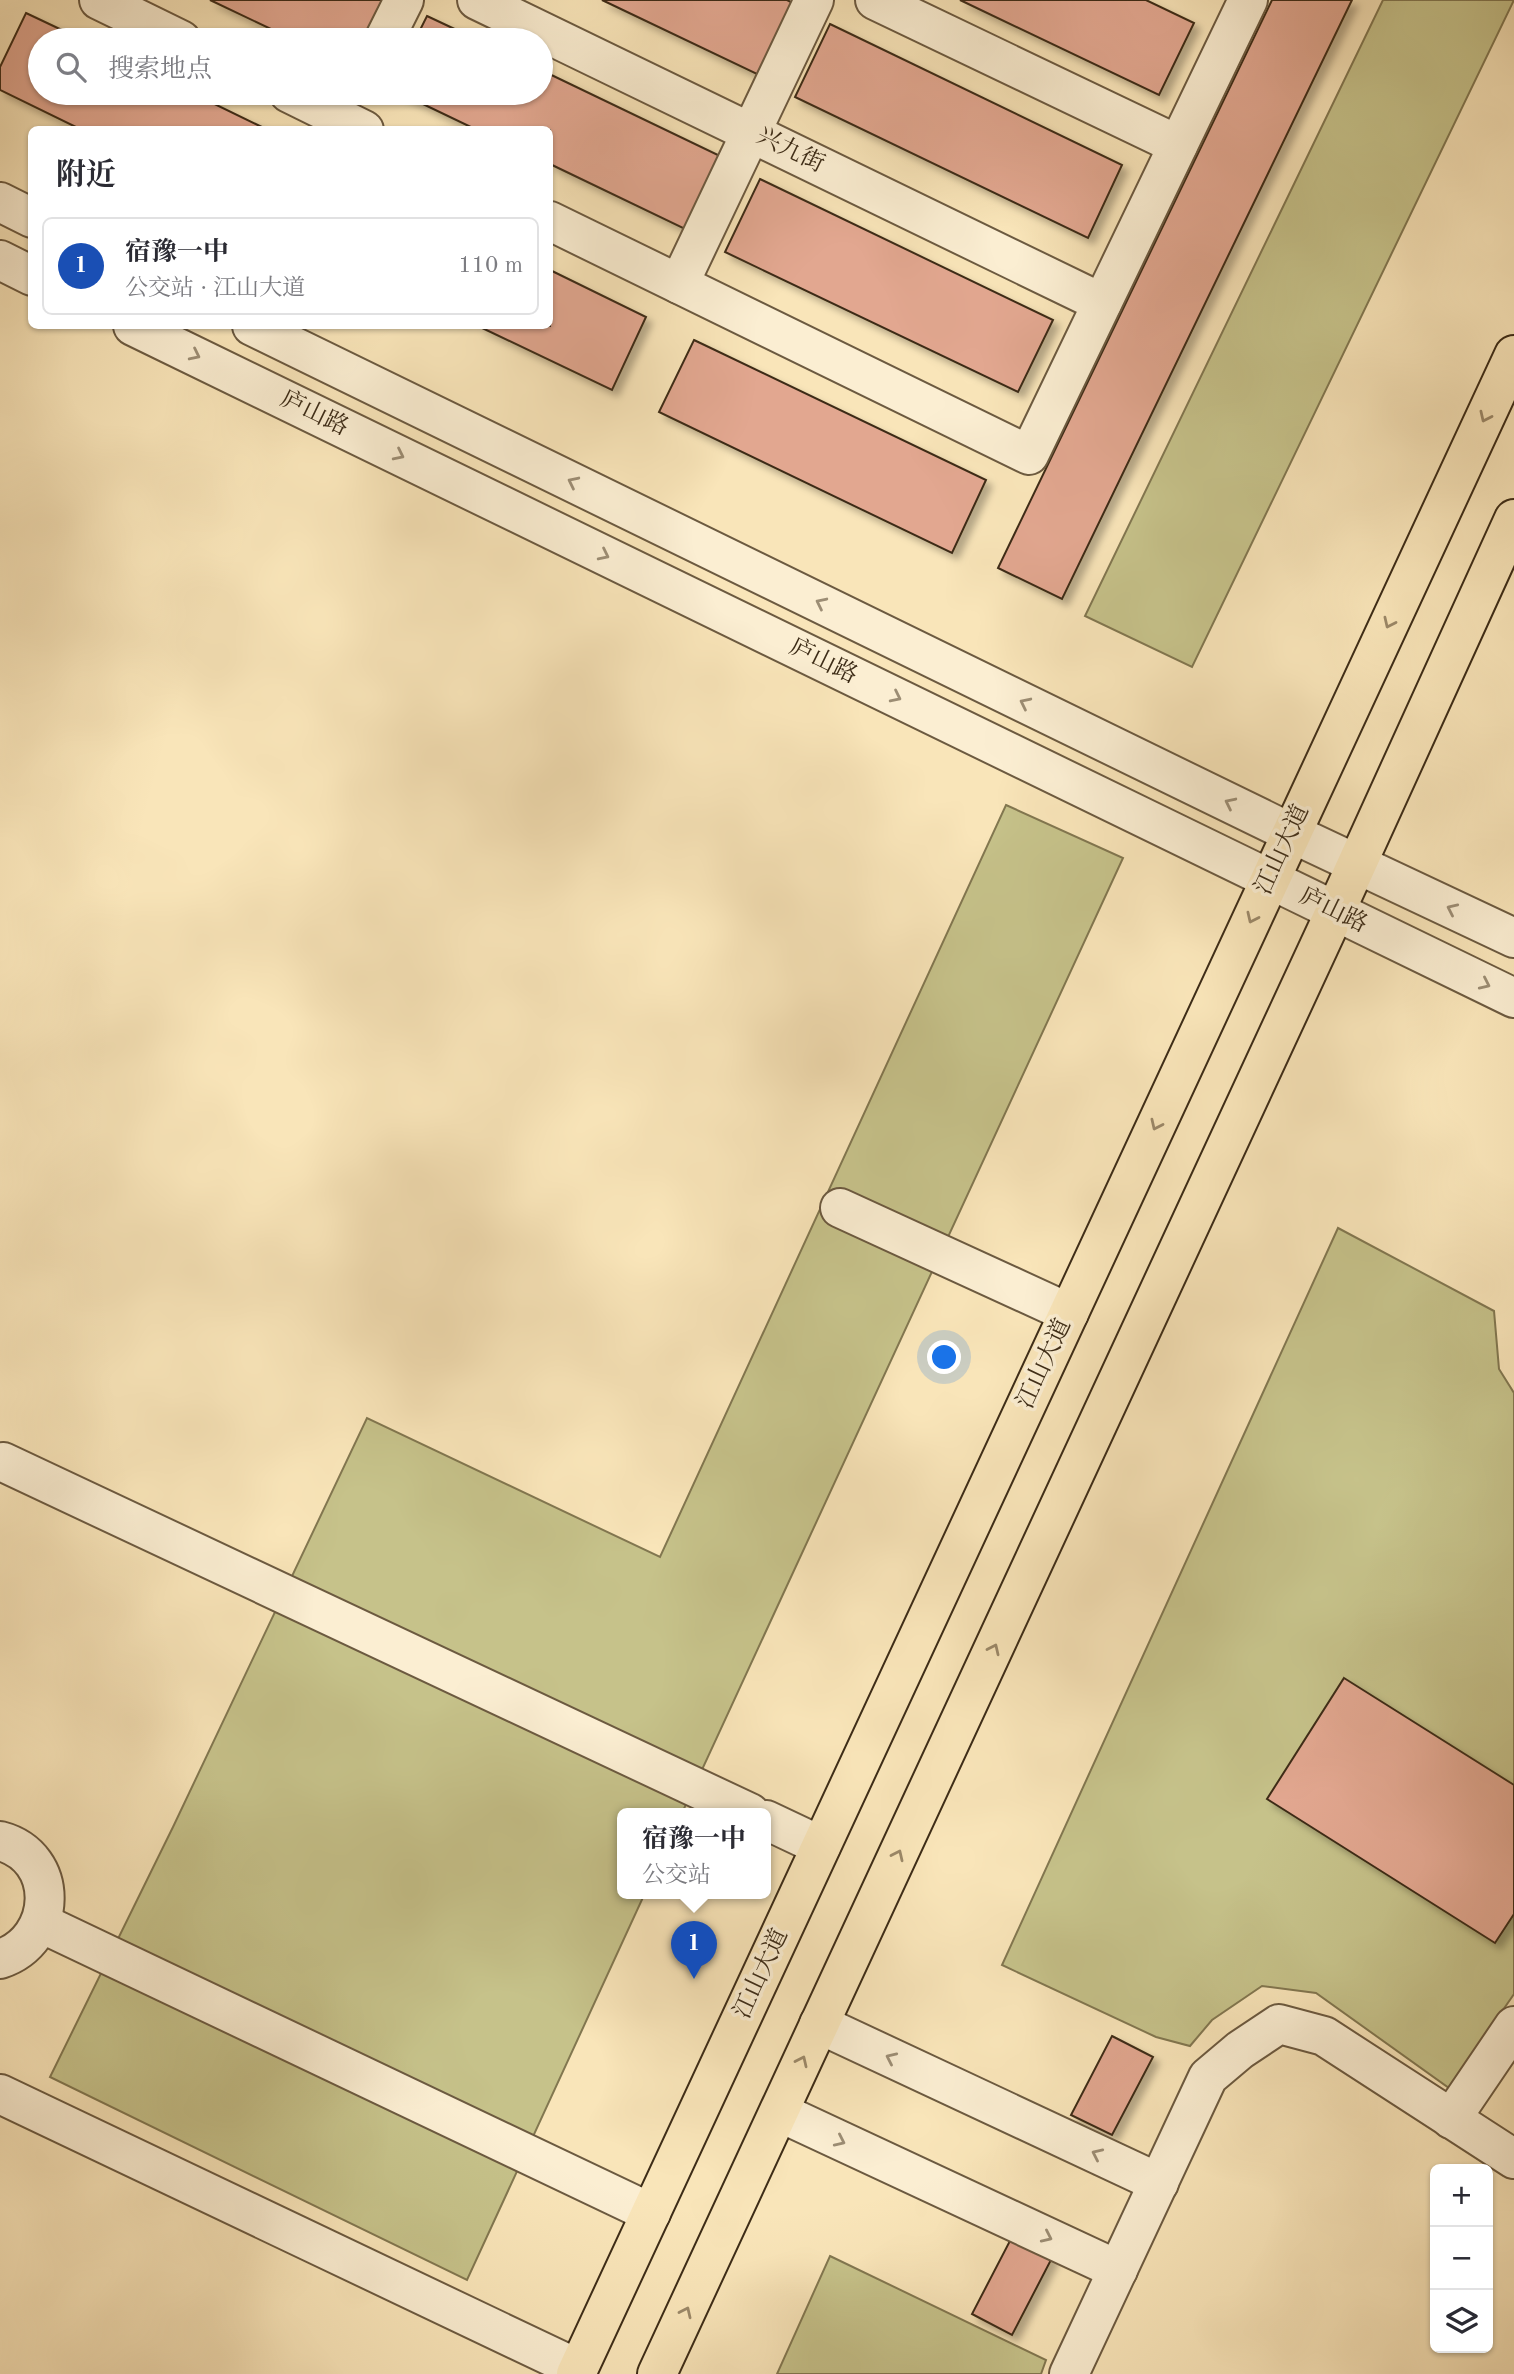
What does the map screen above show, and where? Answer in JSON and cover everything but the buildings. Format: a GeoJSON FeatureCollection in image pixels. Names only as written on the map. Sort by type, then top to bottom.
{"type":"FeatureCollection","features":[{"type":"Feature","properties":{"kind":"main road","name":"江山大道"},"geometry":{"type":"LineString","coordinates":[[577,2372],[1514,355]]}},
{"type":"Feature","properties":{"kind":"main road"},"geometry":{"type":"LineString","coordinates":[[657,2374],[1357,865],[1514,519]]}},
{"type":"Feature","properties":{"kind":"street"},"geometry":{"type":"LineString","coordinates":[[99,0],[156,28]]}},
{"type":"Feature","properties":{"kind":"street"},"geometry":{"type":"LineString","coordinates":[[390,28],[404,0]]}},
{"type":"Feature","properties":{"kind":"street","name":"兴九街"},"geometry":{"type":"LineString","coordinates":[[477,0],[535,28]]}},
{"type":"Feature","properties":{"kind":"street"},"geometry":{"type":"LineString","coordinates":[[679,284],[814,0]]}},
{"type":"Feature","properties":{"kind":"street"},"geometry":{"type":"LineString","coordinates":[[875,0],[1178,145]]}},
{"type":"Feature","properties":{"kind":"street"},"geometry":{"type":"LineString","coordinates":[[553,222],[1029,455],[1248,0]]}},
{"type":"Feature","properties":{"kind":"street","name":"兴九街"},"geometry":{"type":"LineString","coordinates":[[553,37],[1102,303]]}},
{"type":"Feature","properties":{"kind":"street"},"geometry":{"type":"LineString","coordinates":[[327,105],[356,114]]}},
{"type":"Feature","properties":{"kind":"street"},"geometry":{"type":"LineString","coordinates":[[0,202],[28,216]]}},
{"type":"Feature","properties":{"kind":"street"},"geometry":{"type":"LineString","coordinates":[[0,260],[28,274]]}},
{"type":"Feature","properties":{"kind":"street","name":"庐山路"},"geometry":{"type":"LineString","coordinates":[[139,329],[1514,998]]}},
{"type":"Feature","properties":{"kind":"street"},"geometry":{"type":"LineString","coordinates":[[258,329],[1291,833],[1514,938]]}},
{"type":"Feature","properties":{"kind":"street"},"geometry":{"type":"LineString","coordinates":[[840,1208],[1069,1313]]}},
{"type":"Feature","properties":{"kind":"street"},"geometry":{"type":"LineString","coordinates":[[3,1462],[739,1808]]}},
{"type":"Feature","properties":{"kind":"street"},"geometry":{"type":"LineString","coordinates":[[771,1822],[821,1846]]}},
{"type":"Feature","properties":{"kind":"street"},"geometry":{"type":"LineString","coordinates":[[0,1841],[23,1853],[36,1868],[43,1885],[45,1904],[41,1923],[30,1941],[13,1955],[0,1959]]}},
{"type":"Feature","properties":{"kind":"street"},"geometry":{"type":"LineString","coordinates":[[41,1923],[651,2213]]}},
{"type":"Feature","properties":{"kind":"street"},"geometry":{"type":"LineString","coordinates":[[819,2024],[1158,2183]]}},
{"type":"Feature","properties":{"kind":"street"},"geometry":{"type":"LineString","coordinates":[[1069,2374],[1208,2077],[1240,2050],[1279,2024],[1324,2036],[1514,2159]]}},
{"type":"Feature","properties":{"kind":"street"},"geometry":{"type":"LineString","coordinates":[[1451,2119],[1514,2026]]}},
{"type":"Feature","properties":{"kind":"street"},"geometry":{"type":"LineString","coordinates":[[0,2094],[577,2372]]}},
{"type":"Feature","properties":{"kind":"street"},"geometry":{"type":"LineString","coordinates":[[779,2112],[1118,2270]]}},
{"type":"Feature","properties":{"kind":"shaded area"},"geometry":{"type":"Polygon","coordinates":[[[1383,0],[1514,0],[1192,667],[1085,616],[1383,0]]]}},
{"type":"Feature","properties":{"kind":"shaded area"},"geometry":{"type":"Polygon","coordinates":[[[1006,805],[1123,858],[684,1808],[617,1808],[617,1899],[642,1899],[467,2280],[50,2077],[173,1827],[367,1418],[660,1557],[1006,805]]]}},
{"type":"Feature","properties":{"kind":"shaded area"},"geometry":{"type":"Polygon","coordinates":[[[1338,1228],[1494,1311],[1499,1369],[1514,1393],[1514,1994],[1449,2088],[1316,1993],[1262,1986],[1212,2020],[1190,2046],[1156,2037],[1002,1965],[1338,1228]]]}},
{"type":"Feature","properties":{"kind":"shaded area"},"geometry":{"type":"Polygon","coordinates":[[[830,2256],[1046,2360],[1041,2374],[777,2374],[830,2256]]]}},
{"type":"Feature","properties":{"kind":"place","name":"宿豫一中"},"geometry":{"type":"Point","coordinates":[694,1979]}}]}
